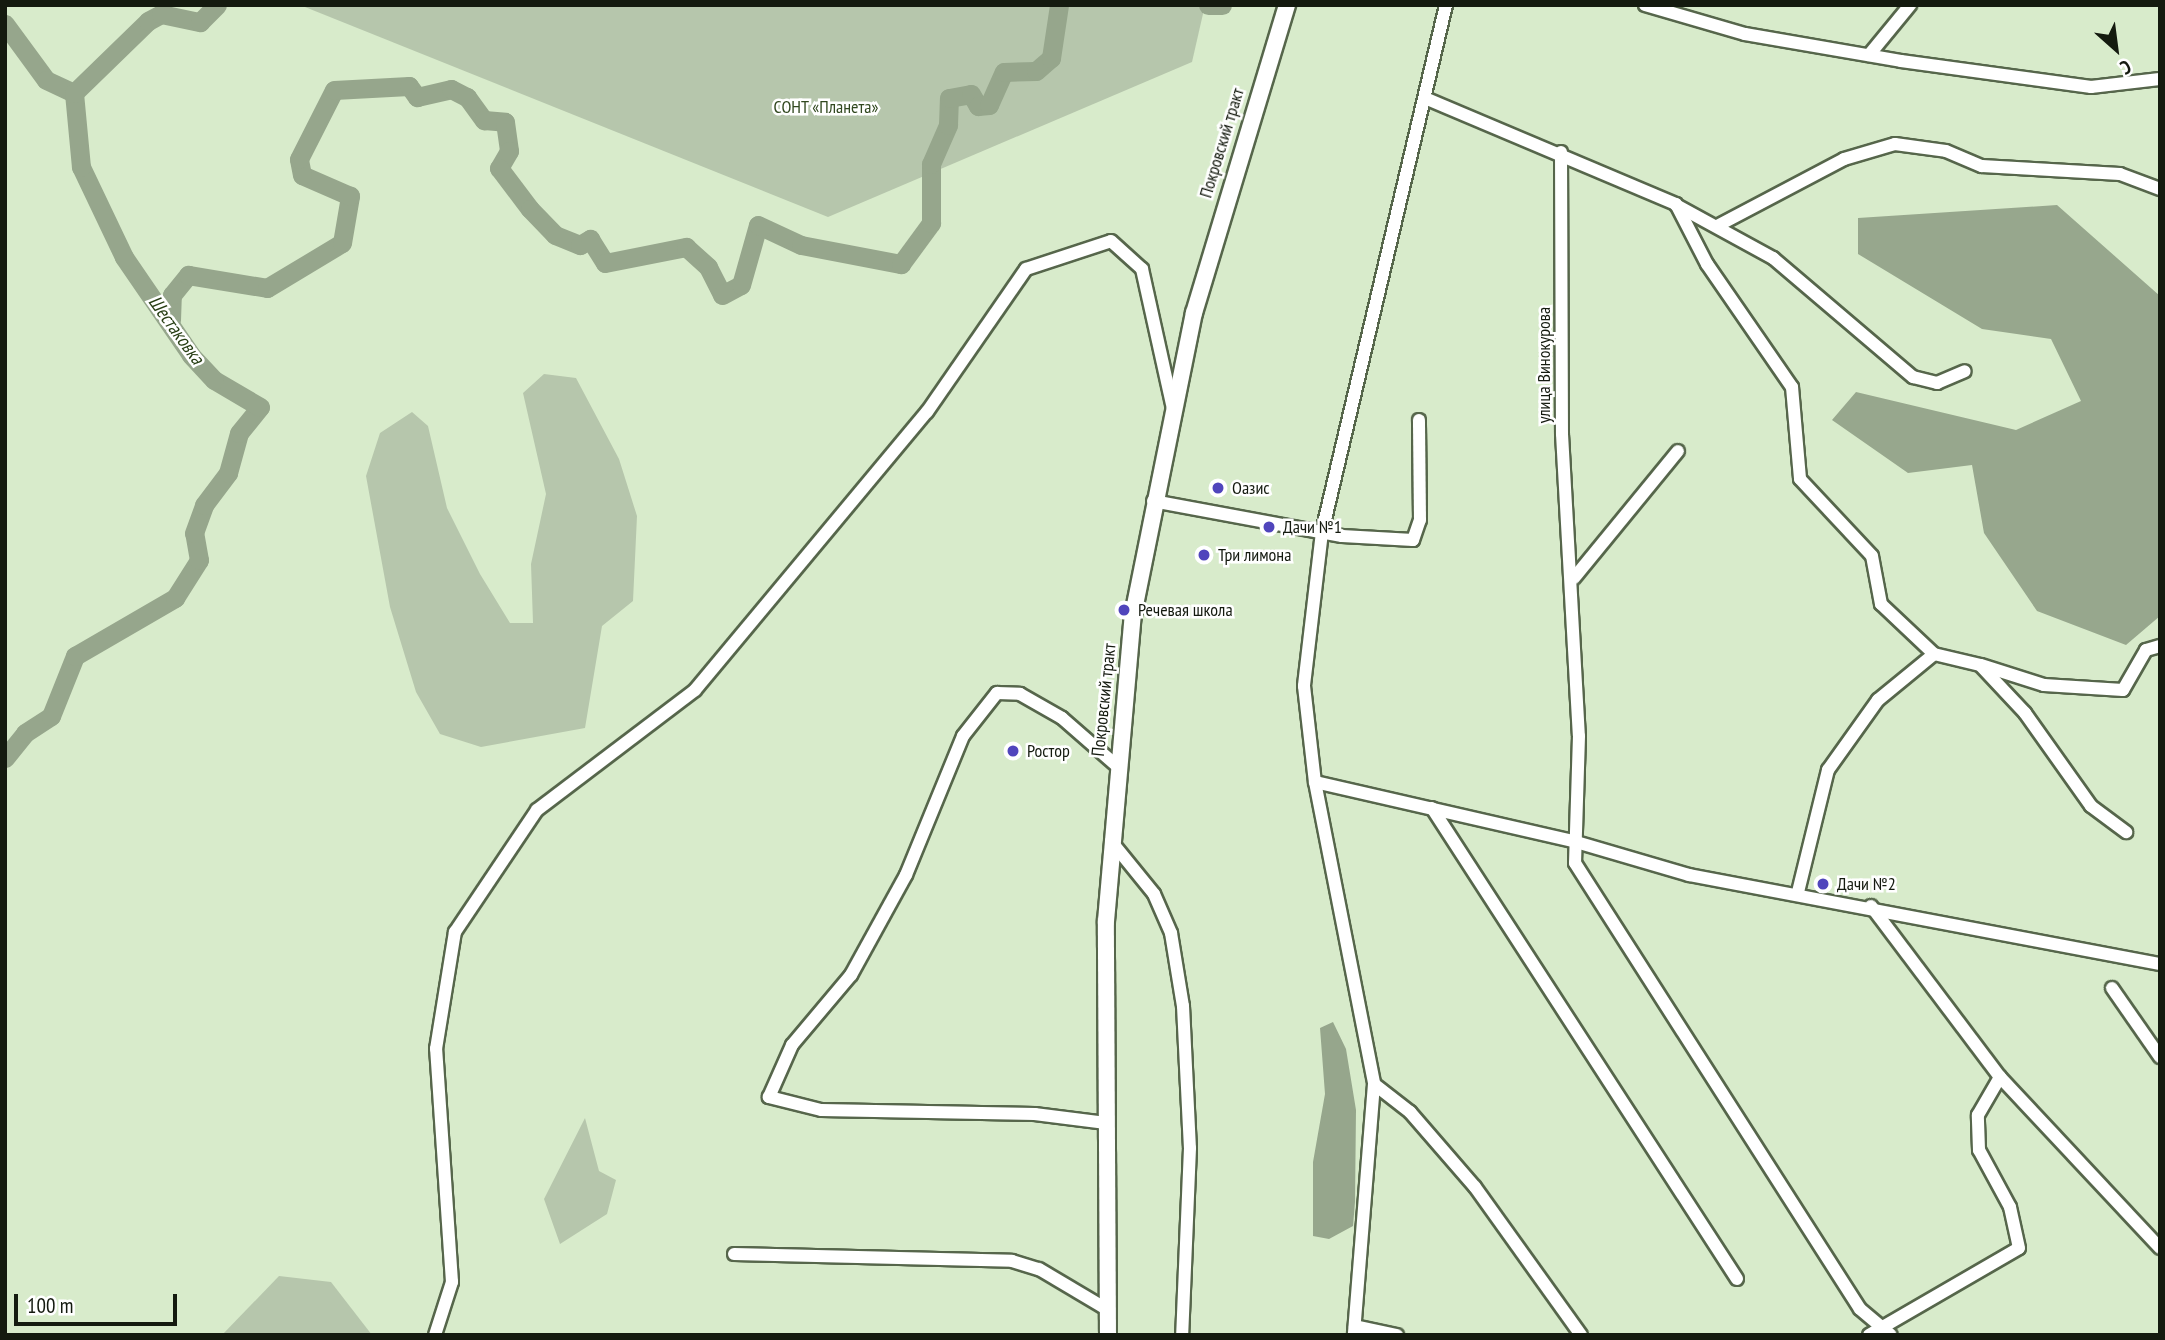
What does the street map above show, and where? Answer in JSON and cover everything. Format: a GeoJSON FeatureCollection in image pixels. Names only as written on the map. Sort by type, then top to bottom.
{"type":"FeatureCollection","features":[{"type":"Feature","properties":{"kind":"main road","name":"Покровский тракт"},"geometry":{"type":"LineString","coordinates":[[1108,1335],[1106,1123],[1111,841],[1116,766],[1153,501],[1173,410],[1232,173],[1287,5]]}},
{"type":"Feature","properties":{"kind":"street"},"geometry":{"type":"LineString","coordinates":[[1397,1335],[1355,1330],[1374,1084],[1315,782],[1304,686],[1322,532],[1446,5]]}},
{"type":"Feature","properties":{"kind":"street"},"geometry":{"type":"LineString","coordinates":[[1644,5],[1745,34],[2091,87],[2160,79]]}},
{"type":"Feature","properties":{"kind":"street"},"geometry":{"type":"LineString","coordinates":[[1869,55],[1910,5]]}},
{"type":"Feature","properties":{"kind":"street"},"geometry":{"type":"LineString","coordinates":[[1425,98],[1560,152],[1719,225],[1773,258],[1913,377],[1937,383],[1965,371]]}},
{"type":"Feature","properties":{"kind":"street"},"geometry":{"type":"LineString","coordinates":[[1719,225],[1844,159],[1895,144],[1946,151],[1982,166],[2120,174],[2160,189]]}},
{"type":"Feature","properties":{"kind":"street","name":"улица Винокурова"},"geometry":{"type":"LineString","coordinates":[[1560,152],[1562,434],[1574,578],[1576,842],[1581,876],[1860,1308],[1880,1333]]}},
{"type":"Feature","properties":{"kind":"street"},"geometry":{"type":"LineString","coordinates":[[1676,204],[1707,264],[1792,387],[1800,479],[1872,556],[1881,604],[1934,654],[2044,685],[2123,690],[2146,650],[2160,646]]}},
{"type":"Feature","properties":{"kind":"street"},"geometry":{"type":"LineString","coordinates":[[435,1335],[452,1282],[436,1049],[454,932],[537,810],[695,690],[927,412],[1026,269],[1111,241],[1142,270],[1173,410]]}},
{"type":"Feature","properties":{"kind":"street"},"geometry":{"type":"LineString","coordinates":[[1153,501],[1322,532],[1399,542],[1420,533],[1419,420]]}},
{"type":"Feature","properties":{"kind":"street"},"geometry":{"type":"LineString","coordinates":[[1574,578],[1678,451]]}},
{"type":"Feature","properties":{"kind":"street"},"geometry":{"type":"LineString","coordinates":[[1798,892],[1828,770],[1878,701],[1934,654]]}},
{"type":"Feature","properties":{"kind":"street"},"geometry":{"type":"LineString","coordinates":[[1980,665],[2025,713],[2091,806],[2126,832]]}},
{"type":"Feature","properties":{"kind":"street"},"geometry":{"type":"LineString","coordinates":[[1106,1123],[1035,1114],[821,1110],[769,1097],[792,1045],[851,975],[906,875],[963,736],[997,694],[1020,694],[1062,718],[1116,766]]}},
{"type":"Feature","properties":{"kind":"street"},"geometry":{"type":"LineString","coordinates":[[1315,782],[1576,842],[1658,868],[1798,892],[2160,964]]}},
{"type":"Feature","properties":{"kind":"street"},"geometry":{"type":"LineString","coordinates":[[1433,808],[1737,1279]]}},
{"type":"Feature","properties":{"kind":"street"},"geometry":{"type":"LineString","coordinates":[[1111,841],[1154,894],[1171,933],[1183,1006],[1190,1148],[1182,1335]]}},
{"type":"Feature","properties":{"kind":"street"},"geometry":{"type":"LineString","coordinates":[[1871,906],[2000,1077],[2160,1248]]}},
{"type":"Feature","properties":{"kind":"street"},"geometry":{"type":"LineString","coordinates":[[2112,988],[2160,1056]]}},
{"type":"Feature","properties":{"kind":"street"},"geometry":{"type":"LineString","coordinates":[[1880,1333],[2019,1248],[2010,1208],[1979,1150],[1978,1115],[2000,1077]]}},
{"type":"Feature","properties":{"kind":"street"},"geometry":{"type":"LineString","coordinates":[[1374,1084],[1410,1112],[1475,1186],[1581,1335]]}},
{"type":"Feature","properties":{"kind":"street"},"geometry":{"type":"LineString","coordinates":[[734,1254],[1012,1261],[1108,1310]]}},
{"type":"Feature","properties":{"kind":"green space","name":"СОНТ «Планета»"},"geometry":{"type":"Polygon","coordinates":[[[300,5],[1205,5],[1192,62],[828,217],[300,5]]]}},
{"type":"Feature","properties":{"kind":"green space"},"geometry":{"type":"Polygon","coordinates":[[[544,374],[576,378],[619,459],[637,516],[633,601],[602,626],[585,728],[481,747],[440,734],[416,692],[390,607],[366,476],[380,433],[412,412],[428,426],[447,508],[480,574],[510,623],[533,623],[531,564],[546,494],[523,393],[544,374]]]}},
{"type":"Feature","properties":{"kind":"green space"},"geometry":{"type":"Polygon","coordinates":[[[585,1118],[599,1171],[616,1180],[607,1214],[560,1244],[544,1199],[585,1118]]]}},
{"type":"Feature","properties":{"kind":"green space"},"geometry":{"type":"Polygon","coordinates":[[[279,1276],[331,1282],[372,1335],[222,1335],[279,1276]]]}},
{"type":"Feature","properties":{"kind":"shaded area"},"geometry":{"type":"Polygon","coordinates":[[[2057,205],[2160,296],[2160,616],[2126,645],[2037,611],[1984,533],[1972,465],[1908,473],[1832,420],[1856,392],[2016,430],[2081,401],[2051,339],[1982,329],[1858,254],[1858,218],[2057,205]]]}},
{"type":"Feature","properties":{"kind":"shaded area"},"geometry":{"type":"Polygon","coordinates":[[[1333,1022],[1346,1049],[1356,1110],[1355,1202],[1353,1226],[1329,1239],[1313,1236],[1313,1162],[1325,1094],[1320,1028],[1333,1022]]]}},
{"type":"Feature","properties":{"kind":"waterway","name":"Шестаковка"},"geometry":{"type":"LineString","coordinates":[[5,758],[25,733],[51,716],[75,656],[175,598],[199,560],[194,533],[204,505],[228,473],[239,433],[260,407],[214,380],[191,355],[124,257],[81,167],[74,93],[148,21],[161,14],[200,22],[217,5]]}},
{"type":"Feature","properties":{"kind":"waterway"},"geometry":{"type":"LineString","coordinates":[[171,320],[172,295],[188,275],[267,288],[342,243],[350,196],[302,175],[299,159],[334,90],[409,86],[417,97],[451,89],[467,97],[484,120],[505,122],[509,151],[499,168],[530,209],[555,235],[580,245],[590,239],[605,263],[686,247],[708,267],[722,295],[741,285],[758,225],[801,245],[901,264],[931,223],[931,164],[948,125],[949,98],[971,94],[978,106],[989,105],[1004,72],[1036,71],[1051,58],[1059,5]]}},
{"type":"Feature","properties":{"kind":"waterway"},"geometry":{"type":"LineString","coordinates":[[1208,5],[1222,5]]}},
{"type":"Feature","properties":{"kind":"waterway"},"geometry":{"type":"LineString","coordinates":[[5,24],[46,80],[74,93]]}},
{"type":"Feature","properties":{"kind":"place","name":"Оазис"},"geometry":{"type":"Point","coordinates":[1218,488]}},
{"type":"Feature","properties":{"kind":"place","name":"Дачи №1"},"geometry":{"type":"Point","coordinates":[1269,527]}},
{"type":"Feature","properties":{"kind":"place","name":"Три лимона"},"geometry":{"type":"Point","coordinates":[1204,555]}},
{"type":"Feature","properties":{"kind":"place","name":"Речевая школа"},"geometry":{"type":"Point","coordinates":[1124,610]}},
{"type":"Feature","properties":{"kind":"place","name":"Ростор"},"geometry":{"type":"Point","coordinates":[1013,751]}},
{"type":"Feature","properties":{"kind":"place","name":"Дачи №2"},"geometry":{"type":"Point","coordinates":[1823,884]}}]}
